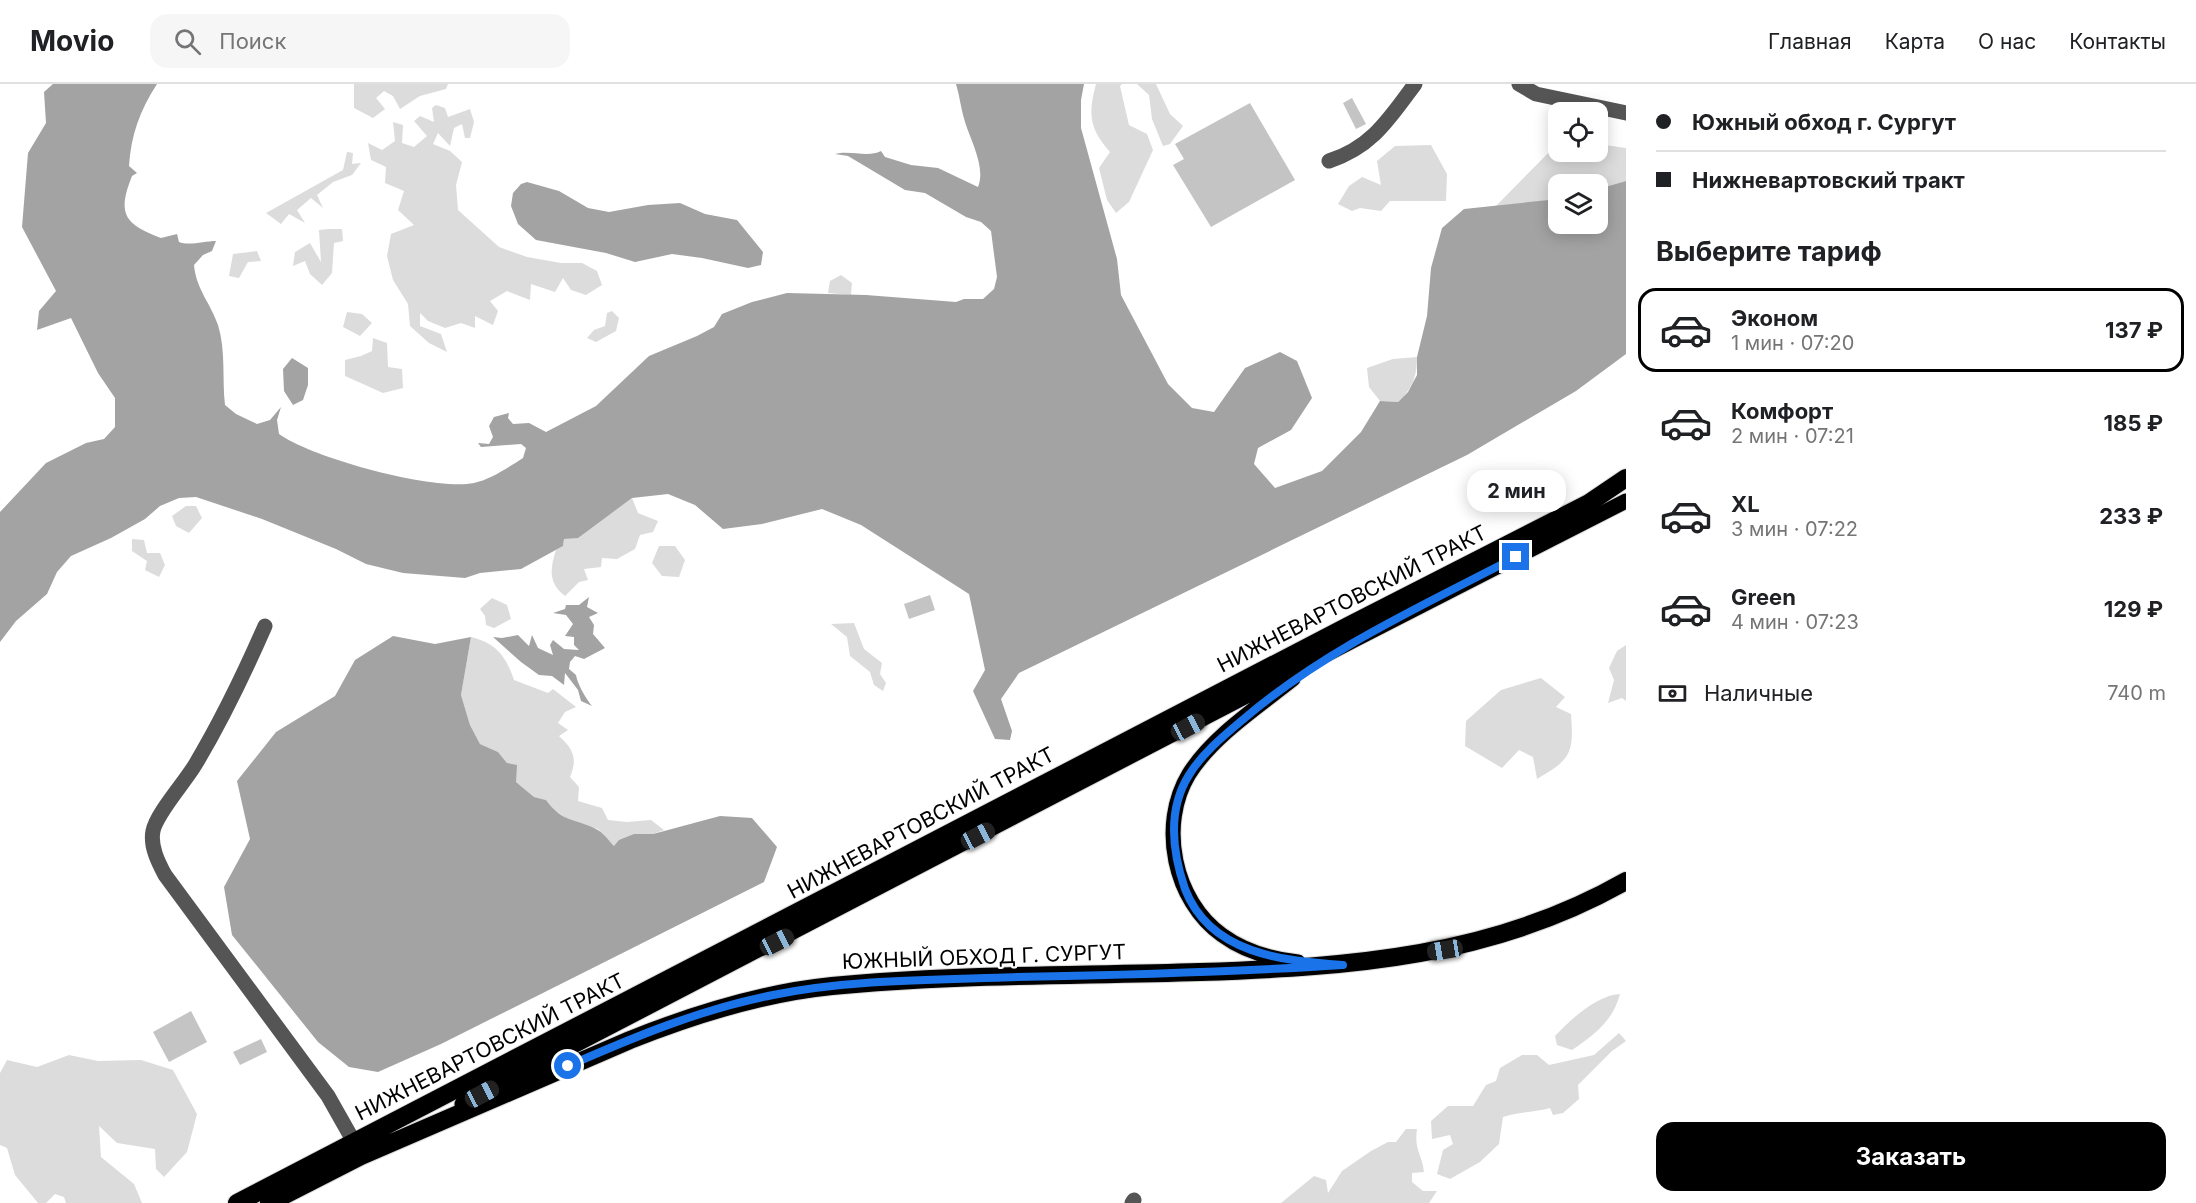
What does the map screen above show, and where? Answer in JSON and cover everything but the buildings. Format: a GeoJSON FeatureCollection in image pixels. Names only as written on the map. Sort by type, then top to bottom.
{"type":"FeatureCollection","features":[{"type":"Feature","properties":{"kind":"highway"},"geometry":{"type":"LineString","coordinates":[[1589,503],[1626,478]]}},
{"type":"Feature","properties":{"kind":"highway","name":"НИЖНЕВАРТОВСКИЙ ТРАКТ"},"geometry":{"type":"LineString","coordinates":[[237,1203],[357,1149],[1350,625],[1589,503]]}},
{"type":"Feature","properties":{"kind":"highway","name":"ЮЖНЫЙ ОБХОД Г. СУРГУТ"},"geometry":{"type":"LineString","coordinates":[[357,1149],[662,1027],[728,1006],[773,995],[831,986],[909,981],[1258,970],[1343,965],[1445,950],[1488,939],[1541,921],[1596,898],[1626,880]]}},
{"type":"Feature","properties":{"kind":"highway","name":"НИЖНЕВАРТОВСКИЙ ТРАКТ"},"geometry":{"type":"LineString","coordinates":[[269,1203],[357,1149]]}},
{"type":"Feature","properties":{"kind":"main road","name":"НИЖНЕВАРТОВСКИЙ ТРАКТ"},"geometry":{"type":"LineString","coordinates":[[1589,503],[1626,484]]}},
{"type":"Feature","properties":{"kind":"main road","name":"НИЖНЕВАРТОВСКИЙ ТРАКТ"},"geometry":{"type":"LineString","coordinates":[[357,1149],[840,909],[1356,639],[1626,501]]}},
{"type":"Feature","properties":{"kind":"main road"},"geometry":{"type":"LineString","coordinates":[[1343,965],[1286,961],[1263,956],[1221,934],[1200,915],[1187,893],[1178,867],[1173,825],[1178,801],[1188,776],[1201,758],[1227,732],[1295,678],[1356,639]]}},
{"type":"Feature","properties":{"kind":"lane"},"geometry":{"type":"LineString","coordinates":[[1329,161],[1347,155],[1372,138],[1414,84]]}},
{"type":"Feature","properties":{"kind":"lane"},"geometry":{"type":"LineString","coordinates":[[1519,84],[1536,94],[1626,114]]}},
{"type":"Feature","properties":{"kind":"lane"},"geometry":{"type":"LineString","coordinates":[[265,626],[223,718],[194,768],[158,821],[153,832],[154,846],[165,875],[328,1096],[357,1149]]}},
{"type":"Feature","properties":{"kind":"shaded area"},"geometry":{"type":"Polygon","coordinates":[[[53,84],[157,84],[141,113],[134,133],[129,166],[137,173],[132,176],[127,189],[125,209],[127,216],[139,228],[161,238],[177,234],[179,242],[183,243],[216,241],[212,251],[203,255],[194,265],[198,282],[218,325],[223,355],[225,405],[236,414],[257,424],[270,420],[281,407],[277,420],[279,434],[295,443],[344,462],[431,482],[474,483],[493,476],[523,458],[526,448],[521,444],[481,447],[478,443],[489,444],[493,437],[489,426],[494,417],[509,413],[508,418],[513,424],[529,423],[546,432],[596,406],[649,356],[697,336],[714,327],[722,314],[752,302],[787,293],[866,295],[956,302],[964,299],[983,299],[994,289],[997,277],[991,231],[981,222],[966,217],[925,193],[905,190],[848,156],[835,154],[870,154],[881,151],[885,157],[911,165],[938,168],[978,187],[979,163],[956,84],[1084,84],[1081,100],[1081,128],[1117,259],[1121,295],[1168,384],[1192,408],[1214,412],[1245,368],[1280,352],[1297,361],[1312,398],[1291,430],[1258,448],[1254,464],[1275,488],[1322,471],[1361,432],[1380,401],[1398,402],[1408,392],[1417,375],[1417,357],[1427,316],[1431,268],[1442,228],[1464,209],[1548,200],[1548,234],[1608,234],[1608,186],[1626,181],[1626,354],[1576,391],[1467,455],[1019,673],[1001,699],[1012,731],[1010,740],[995,739],[973,691],[985,670],[969,594],[861,525],[822,509],[762,524],[723,529],[695,505],[668,494],[632,498],[578,538],[564,539],[563,546],[521,569],[480,573],[465,578],[403,573],[366,564],[336,549],[262,519],[196,497],[179,498],[160,506],[145,519],[111,538],[71,556],[57,572],[47,594],[16,621],[0,642],[0,512],[46,463],[86,443],[104,439],[115,427],[115,398],[98,373],[71,318],[37,330],[39,311],[56,291],[22,227],[28,153],[46,123],[44,92],[53,84]]]}},
{"type":"Feature","properties":{"kind":"shaded area"},"geometry":{"type":"Polygon","coordinates":[[[354,84],[448,84],[446,89],[420,96],[400,109],[393,96],[384,91],[376,98],[385,109],[373,118],[354,108],[354,84]]]}},
{"type":"Feature","properties":{"kind":"shaded area"},"geometry":{"type":"Polygon","coordinates":[[[1096,84],[1122,84],[1120,86],[1129,125],[1147,134],[1153,150],[1129,202],[1116,213],[1107,200],[1099,168],[1110,152],[1094,128],[1092,120],[1091,112],[1096,84]]]}},
{"type":"Feature","properties":{"kind":"shaded area"},"geometry":{"type":"Polygon","coordinates":[[[1137,84],[1156,84],[1170,114],[1183,126],[1170,144],[1163,146],[1152,119],[1149,95],[1137,84]]]}},
{"type":"Feature","properties":{"kind":"shaded area"},"geometry":{"type":"Polygon","coordinates":[[[436,105],[445,108],[448,117],[470,109],[474,122],[470,138],[465,138],[462,124],[454,128],[450,146],[438,133],[433,144],[450,151],[462,162],[456,185],[458,210],[499,247],[527,257],[561,263],[582,263],[597,271],[602,285],[586,295],[571,290],[563,278],[555,292],[531,284],[530,300],[507,291],[490,301],[498,311],[493,325],[475,316],[475,328],[461,323],[445,328],[428,321],[420,313],[420,326],[441,334],[447,352],[429,343],[410,326],[408,304],[393,280],[387,256],[391,234],[414,225],[398,210],[404,191],[385,183],[386,167],[371,160],[368,143],[382,150],[395,141],[393,122],[403,125],[402,143],[414,147],[427,136],[414,121],[420,116],[434,122],[432,108],[436,105]]]}},
{"type":"Feature","properties":{"kind":"shaded area"},"geometry":{"type":"Polygon","coordinates":[[[1431,145],[1447,174],[1446,201],[1390,201],[1381,211],[1360,208],[1352,211],[1338,204],[1349,186],[1362,177],[1381,185],[1377,161],[1395,146],[1431,145]]]}},
{"type":"Feature","properties":{"kind":"shaded area"},"geometry":{"type":"Polygon","coordinates":[[[1608,145],[1626,148],[1626,181],[1608,186],[1608,174],[1548,174],[1548,200],[1495,207],[1548,153],[1548,162],[1608,162],[1608,145]]]}},
{"type":"Feature","properties":{"kind":"shaded area"},"geometry":{"type":"Polygon","coordinates":[[[347,152],[353,153],[352,164],[361,163],[352,175],[333,182],[317,195],[323,208],[311,198],[297,210],[305,223],[289,214],[281,224],[266,213],[343,170],[347,152]]]}},
{"type":"Feature","properties":{"kind":"shaded area"},"geometry":{"type":"Polygon","coordinates":[[[527,182],[559,191],[588,208],[609,212],[648,205],[680,203],[705,214],[737,220],[763,252],[761,265],[748,268],[672,254],[635,262],[606,253],[536,240],[518,224],[511,206],[513,193],[521,184],[527,182]]]}},
{"type":"Feature","properties":{"kind":"shaded area"},"geometry":{"type":"Polygon","coordinates":[[[342,229],[343,241],[334,243],[332,273],[322,285],[310,274],[305,261],[293,266],[295,252],[310,243],[321,262],[319,230],[342,229]]]}},
{"type":"Feature","properties":{"kind":"shaded area"},"geometry":{"type":"Polygon","coordinates":[[[257,251],[261,261],[248,262],[239,278],[229,276],[233,254],[257,251]]]}},
{"type":"Feature","properties":{"kind":"shaded area"},"geometry":{"type":"Polygon","coordinates":[[[841,275],[852,283],[851,295],[828,293],[830,281],[841,275]]]}},
{"type":"Feature","properties":{"kind":"shaded area"},"geometry":{"type":"Polygon","coordinates":[[[612,311],[619,318],[616,331],[596,342],[587,338],[594,330],[605,326],[607,313],[612,311]]]}},
{"type":"Feature","properties":{"kind":"shaded area"},"geometry":{"type":"Polygon","coordinates":[[[347,312],[362,314],[372,323],[360,336],[343,327],[347,312]]]}},
{"type":"Feature","properties":{"kind":"shaded area"},"geometry":{"type":"Polygon","coordinates":[[[373,338],[387,343],[388,367],[402,369],[403,388],[383,393],[345,376],[345,360],[372,351],[373,338]]]}},
{"type":"Feature","properties":{"kind":"shaded area"},"geometry":{"type":"Polygon","coordinates":[[[1417,357],[1413,382],[1403,397],[1398,402],[1380,401],[1369,387],[1367,368],[1393,359],[1417,357]]]}},
{"type":"Feature","properties":{"kind":"shaded area"},"geometry":{"type":"Polygon","coordinates":[[[292,358],[308,368],[308,385],[303,400],[293,405],[284,391],[283,369],[292,358]]]}},
{"type":"Feature","properties":{"kind":"shaded area"},"geometry":{"type":"Polygon","coordinates":[[[632,498],[638,513],[658,521],[653,532],[640,535],[635,549],[617,559],[602,558],[601,567],[584,569],[588,580],[579,582],[565,596],[553,581],[552,563],[556,550],[563,546],[564,539],[578,537],[632,498]]]}},
{"type":"Feature","properties":{"kind":"shaded area"},"geometry":{"type":"Polygon","coordinates":[[[186,506],[196,506],[202,518],[189,533],[176,526],[172,516],[186,506]]]}},
{"type":"Feature","properties":{"kind":"shaded area"},"geometry":{"type":"Polygon","coordinates":[[[132,539],[144,540],[147,553],[160,553],[165,565],[159,577],[145,570],[147,561],[132,551],[132,539]]]}},
{"type":"Feature","properties":{"kind":"shaded area"},"geometry":{"type":"Polygon","coordinates":[[[659,546],[675,546],[685,560],[679,577],[662,576],[652,563],[659,546]]]}},
{"type":"Feature","properties":{"kind":"shaded area"},"geometry":{"type":"Polygon","coordinates":[[[589,597],[587,607],[598,613],[589,617],[594,625],[593,634],[605,648],[584,659],[575,656],[570,662],[569,669],[576,675],[582,691],[592,706],[581,701],[578,690],[565,673],[564,685],[552,676],[539,675],[493,637],[518,635],[529,646],[532,635],[538,648],[553,655],[550,645],[553,640],[564,649],[579,650],[574,645],[574,637],[565,636],[573,624],[566,615],[553,613],[565,609],[566,605],[579,605],[589,597]]]}},
{"type":"Feature","properties":{"kind":"shaded area"},"geometry":{"type":"Polygon","coordinates":[[[492,598],[507,605],[511,619],[494,628],[486,625],[485,616],[480,609],[492,598]]]}},
{"type":"Feature","properties":{"kind":"shaded area"},"geometry":{"type":"Polygon","coordinates":[[[854,623],[864,649],[882,663],[880,674],[886,683],[883,691],[874,685],[870,672],[850,656],[847,637],[831,624],[854,623]]]}},
{"type":"Feature","properties":{"kind":"shaded area"},"geometry":{"type":"Polygon","coordinates":[[[393,636],[435,644],[471,637],[461,695],[470,725],[480,744],[498,752],[507,763],[517,765],[516,782],[534,797],[546,800],[558,813],[599,830],[614,846],[619,840],[634,834],[653,834],[720,816],[752,818],[777,847],[764,882],[441,1044],[378,1072],[349,1067],[318,1042],[232,935],[224,887],[250,839],[237,781],[276,732],[335,696],[355,660],[393,636]]]}},
{"type":"Feature","properties":{"kind":"shaded area"},"geometry":{"type":"Polygon","coordinates":[[[471,637],[487,643],[499,652],[514,680],[548,693],[553,689],[576,707],[565,712],[558,723],[568,730],[559,736],[573,754],[574,764],[570,777],[579,787],[578,801],[602,808],[608,820],[627,822],[651,820],[664,830],[653,834],[634,834],[614,846],[598,829],[570,821],[553,809],[546,800],[534,797],[516,782],[507,763],[498,752],[480,744],[470,725],[461,695],[471,637]]]}},
{"type":"Feature","properties":{"kind":"shaded area"},"geometry":{"type":"Polygon","coordinates":[[[1626,645],[1626,701],[1622,698],[1608,703],[1614,680],[1609,668],[1617,651],[1626,645]]]}},
{"type":"Feature","properties":{"kind":"shaded area"},"geometry":{"type":"Polygon","coordinates":[[[1541,678],[1565,697],[1556,707],[1571,714],[1571,747],[1557,766],[1537,779],[1533,757],[1519,750],[1502,768],[1465,746],[1466,721],[1501,690],[1541,678]]]}},
{"type":"Feature","properties":{"kind":"shaded area"},"geometry":{"type":"Polygon","coordinates":[[[1620,994],[1608,1020],[1588,1039],[1572,1050],[1557,1045],[1555,1036],[1577,1016],[1594,1003],[1611,995],[1620,994]]]}},
{"type":"Feature","properties":{"kind":"shaded area"},"geometry":{"type":"Polygon","coordinates":[[[1619,1033],[1626,1041],[1612,1051],[1578,1085],[1579,1099],[1563,1113],[1553,1115],[1550,1108],[1503,1117],[1499,1144],[1480,1162],[1450,1179],[1437,1174],[1443,1150],[1453,1144],[1450,1135],[1432,1139],[1431,1121],[1448,1106],[1473,1106],[1486,1085],[1496,1081],[1500,1068],[1522,1055],[1537,1055],[1549,1065],[1594,1055],[1619,1033]]]}},
{"type":"Feature","properties":{"kind":"shaded area"},"geometry":{"type":"Polygon","coordinates":[[[69,1055],[98,1061],[141,1060],[173,1070],[197,1114],[187,1152],[164,1177],[156,1169],[155,1149],[117,1143],[99,1126],[101,1157],[134,1184],[142,1203],[66,1203],[64,1197],[55,1194],[46,1203],[38,1203],[15,1175],[7,1148],[0,1145],[0,1073],[7,1060],[37,1067],[69,1055]]]}},
{"type":"Feature","properties":{"kind":"shaded area"},"geometry":{"type":"Polygon","coordinates":[[[1406,1129],[1417,1129],[1417,1147],[1424,1172],[1412,1173],[1412,1182],[1423,1191],[1437,1191],[1429,1203],[1281,1203],[1314,1176],[1326,1180],[1328,1193],[1342,1171],[1371,1151],[1388,1142],[1396,1142],[1406,1129]]]}},
{"type":"Feature","properties":{"kind":"route"},"geometry":{"type":"LineString","coordinates":[[568,1066],[673,1022],[773,995],[831,986],[1343,965],[1286,961],[1263,956],[1221,934],[1200,915],[1187,893],[1173,843],[1173,825],[1178,801],[1188,776],[1201,758],[1227,732],[1295,678],[1356,639],[1516,557]]}}]}
